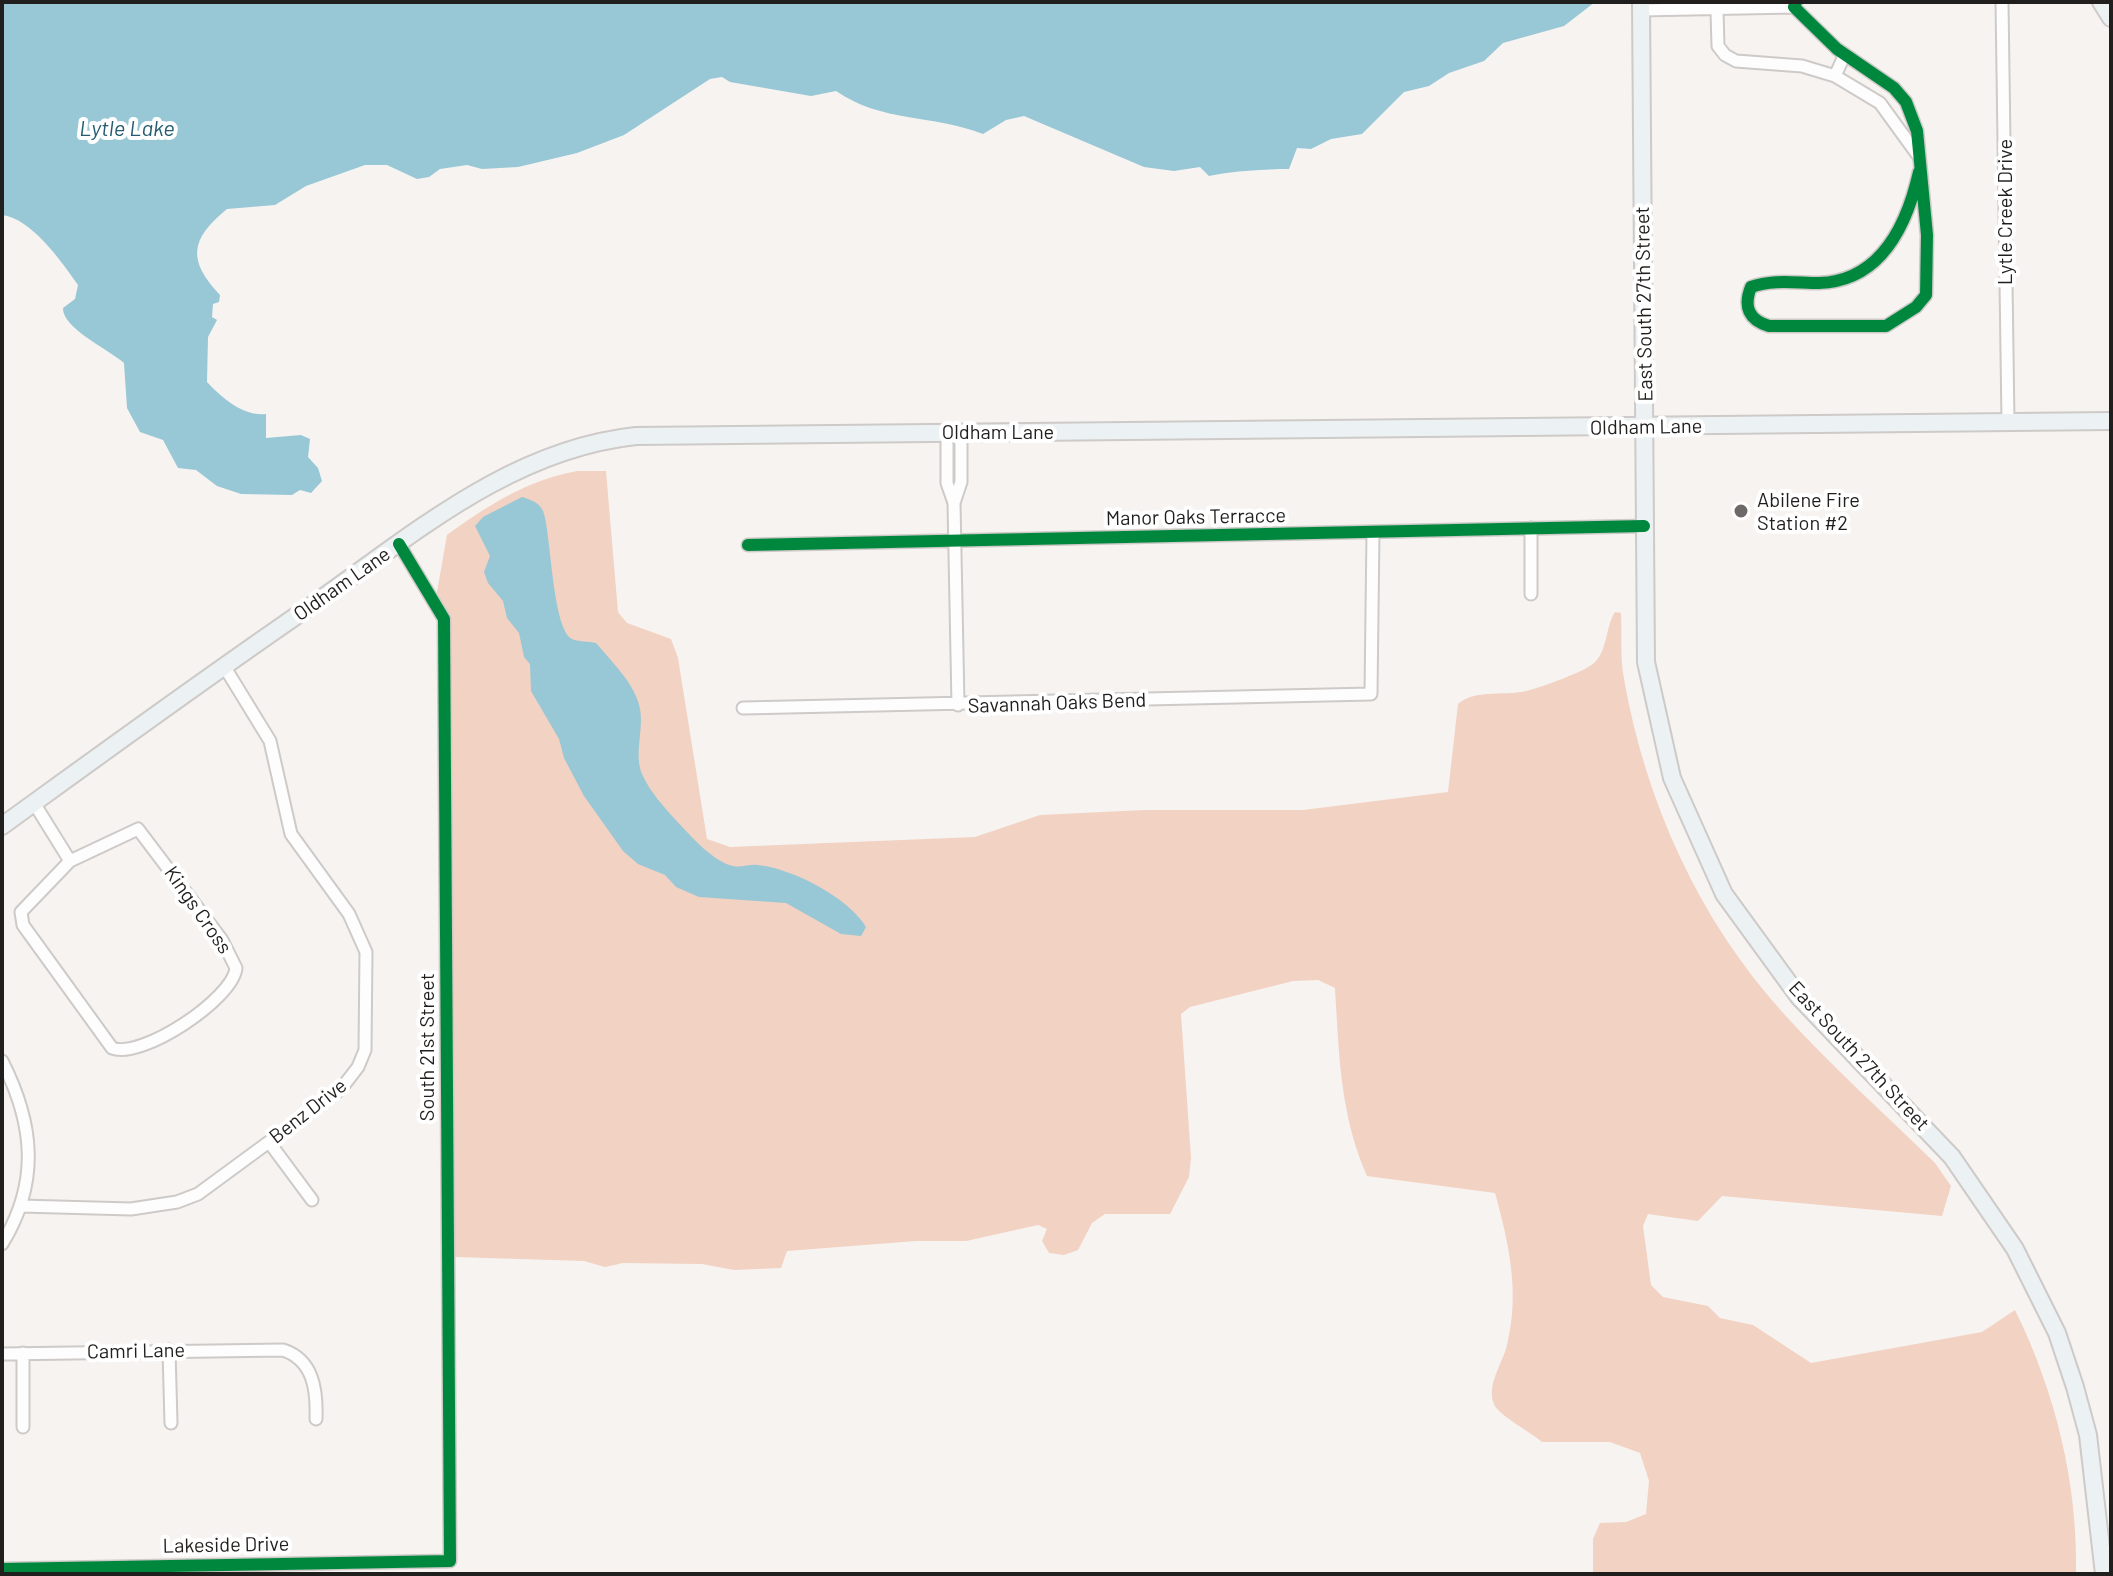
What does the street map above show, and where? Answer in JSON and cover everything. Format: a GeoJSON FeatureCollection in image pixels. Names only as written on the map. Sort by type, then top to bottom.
{"type":"FeatureCollection","features":[{"type":"Feature","properties":{"kind":"main road"},"geometry":{"type":"LineString","coordinates":[[2101,2],[2111,18]]}},
{"type":"Feature","properties":{"kind":"main road","name":"East South 27th Street"},"geometry":{"type":"LineString","coordinates":[[1641,6],[1646,662],[1672,778],[1724,894],[1790,984],[1952,1157],[2015,1249],[2057,1333],[2075,1387],[2088,1435],[2104,1574]]}},
{"type":"Feature","properties":{"kind":"main road","name":"Oldham Lane"},"geometry":{"type":"LineString","coordinates":[[2,826],[224,666],[485,485],[551,454],[590,442],[636,436],[2111,421]]}},
{"type":"Feature","properties":{"kind":"street","name":"Lytle Creek Drive"},"geometry":{"type":"LineString","coordinates":[[2002,2],[2008,422]]}},
{"type":"Feature","properties":{"kind":"street"},"geometry":{"type":"LineString","coordinates":[[1641,6],[1717,11],[1795,5],[1845,54],[1894,88],[1906,102],[1914,120],[1927,235],[1926,295],[1916,307],[1886,326],[1769,326],[1756,322],[1748,313],[1746,300],[1751,287],[1764,283],[1836,281],[1857,274],[1873,262],[1901,229],[1919,172]]}},
{"type":"Feature","properties":{"kind":"street"},"geometry":{"type":"LineString","coordinates":[[1717,11],[1718,46],[1725,55],[1736,61],[1802,66],[1835,76],[1880,103],[1918,155]]}},
{"type":"Feature","properties":{"kind":"street"},"geometry":{"type":"LineString","coordinates":[[1835,76],[1845,54]]}},
{"type":"Feature","properties":{"kind":"street"},"geometry":{"type":"LineString","coordinates":[[1892,120],[1914,120]]}},
{"type":"Feature","properties":{"kind":"street"},"geometry":{"type":"LineString","coordinates":[[954,433],[947,483],[954,503],[958,705]]}},
{"type":"Feature","properties":{"kind":"street","name":"Manor Oaks Terracce"},"geometry":{"type":"LineString","coordinates":[[748,545],[1644,526]]}},
{"type":"Feature","properties":{"kind":"street"},"geometry":{"type":"LineString","coordinates":[[1531,528],[1531,594]]}},
{"type":"Feature","properties":{"kind":"street","name":"Savannah Oaks Bend"},"geometry":{"type":"LineString","coordinates":[[743,708],[1371,694],[1373,532]]}},
{"type":"Feature","properties":{"kind":"street","name":"South 21st Street"},"geometry":{"type":"LineString","coordinates":[[399,544],[444,619],[450,1561]]}},
{"type":"Feature","properties":{"kind":"street","name":"Benz Drive"},"geometry":{"type":"LineString","coordinates":[[21,1206],[153,1208],[198,1194],[341,1089],[358,1067],[368,1031],[366,952],[349,914],[291,834],[270,741],[224,666]]}},
{"type":"Feature","properties":{"kind":"street"},"geometry":{"type":"LineString","coordinates":[[34,803],[70,861]]}},
{"type":"Feature","properties":{"kind":"street","name":"Kings Cross"},"geometry":{"type":"LineString","coordinates":[[132,831],[145,833],[222,940],[234,963],[235,975],[196,1016],[179,1028],[127,1052],[112,1048],[21,920],[24,905],[70,861],[132,831]]}},
{"type":"Feature","properties":{"kind":"street"},"geometry":{"type":"LineString","coordinates":[[2,1061],[15,1087],[26,1125],[28,1163],[21,1206],[2,1244]]}},
{"type":"Feature","properties":{"kind":"street"},"geometry":{"type":"LineString","coordinates":[[269,1142],[312,1200]]}},
{"type":"Feature","properties":{"kind":"street","name":"Camri Lane"},"geometry":{"type":"LineString","coordinates":[[2,1354],[269,1348],[295,1354],[304,1363],[317,1394],[316,1419]]}},
{"type":"Feature","properties":{"kind":"street"},"geometry":{"type":"LineString","coordinates":[[169,1350],[171,1423]]}},
{"type":"Feature","properties":{"kind":"street"},"geometry":{"type":"LineString","coordinates":[[23,1353],[23,1427]]}},
{"type":"Feature","properties":{"kind":"street","name":"Lakeside Drive"},"geometry":{"type":"LineString","coordinates":[[2,1569],[450,1561]]}},
{"type":"Feature","properties":{"kind":"shaded area"},"geometry":{"type":"Polygon","coordinates":[[[577,471],[606,471],[618,612],[627,623],[671,639],[678,658],[707,839],[730,847],[975,837],[1040,815],[1144,810],[1303,810],[1448,792],[1458,704],[1483,694],[1530,690],[1589,666],[1602,652],[1615,612],[1621,613],[1624,679],[1646,770],[1680,858],[1702,899],[1726,939],[1784,1014],[1935,1163],[1951,1186],[1942,1216],[1722,1196],[1698,1221],[1648,1214],[1643,1226],[1651,1285],[1663,1297],[1708,1306],[1720,1318],[1753,1325],[1811,1363],[1982,1332],[2015,1310],[2042,1373],[2061,1438],[2073,1506],[2076,1574],[1593,1574],[1593,1539],[1600,1523],[1626,1522],[1646,1514],[1649,1481],[1640,1453],[1610,1442],[1542,1442],[1494,1404],[1492,1389],[1507,1345],[1513,1306],[1511,1268],[1495,1193],[1367,1176],[1346,1107],[1335,988],[1318,980],[1293,981],[1190,1007],[1181,1014],[1191,1158],[1189,1177],[1170,1214],[1105,1214],[1092,1223],[1078,1250],[1064,1255],[1049,1253],[1042,1241],[1047,1229],[1038,1225],[966,1241],[916,1241],[787,1251],[781,1268],[734,1270],[702,1264],[623,1263],[605,1267],[584,1261],[455,1257],[449,618],[437,592],[447,535],[524,488],[577,471]]]}},
{"type":"Feature","properties":{"kind":"water","name":"Lytle Lake"},"geometry":{"type":"Polygon","coordinates":[[[2,2],[1595,2],[1564,26],[1503,43],[1484,61],[1449,73],[1429,86],[1404,92],[1362,134],[1331,139],[1311,149],[1297,148],[1289,169],[1209,176],[1200,167],[1174,171],[1144,167],[1024,116],[1006,120],[983,134],[871,108],[836,91],[811,96],[730,82],[722,77],[710,79],[624,135],[577,153],[518,167],[482,169],[467,165],[440,169],[429,177],[417,179],[387,165],[365,165],[306,186],[275,205],[227,209],[205,231],[197,251],[202,272],[220,295],[219,302],[213,304],[212,317],[217,320],[208,337],[207,382],[226,400],[242,409],[266,414],[266,438],[301,435],[310,439],[308,457],[318,468],[322,481],[311,493],[300,490],[292,495],[241,494],[217,486],[196,470],[178,468],[163,440],[140,432],[127,408],[124,363],[78,330],[65,316],[63,308],[75,299],[78,285],[35,232],[2,215],[2,2]]]}},
{"type":"Feature","properties":{"kind":"water"},"geometry":{"type":"Polygon","coordinates":[[[522,497],[537,503],[543,511],[556,599],[565,631],[574,640],[596,643],[634,691],[641,717],[640,768],[658,799],[698,843],[721,861],[739,867],[771,867],[802,878],[833,895],[866,927],[861,936],[841,934],[786,903],[699,897],[676,887],[665,875],[638,864],[623,851],[584,796],[564,758],[559,739],[531,691],[530,664],[524,657],[519,633],[507,618],[503,601],[488,583],[484,572],[490,556],[475,526],[483,517],[522,497]]]}},
{"type":"Feature","properties":{"kind":"cycle path"},"geometry":{"type":"LineString","coordinates":[[1796,2],[1794,7],[1837,49],[1894,88],[1906,102],[1917,131],[1927,235],[1926,295],[1916,307],[1886,326],[1769,326],[1752,316],[1748,307],[1751,287],[1776,282],[1841,280],[1875,261],[1898,230],[1919,172]]}},
{"type":"Feature","properties":{"kind":"cycle path"},"geometry":{"type":"LineString","coordinates":[[748,545],[1644,526]]}},
{"type":"Feature","properties":{"kind":"cycle path"},"geometry":{"type":"LineString","coordinates":[[2,1569],[450,1561],[444,619],[399,544]]}},
{"type":"Feature","properties":{"kind":"place","name":"Abilene Fire Station #2"},"geometry":{"type":"Point","coordinates":[1741,511]}}]}
